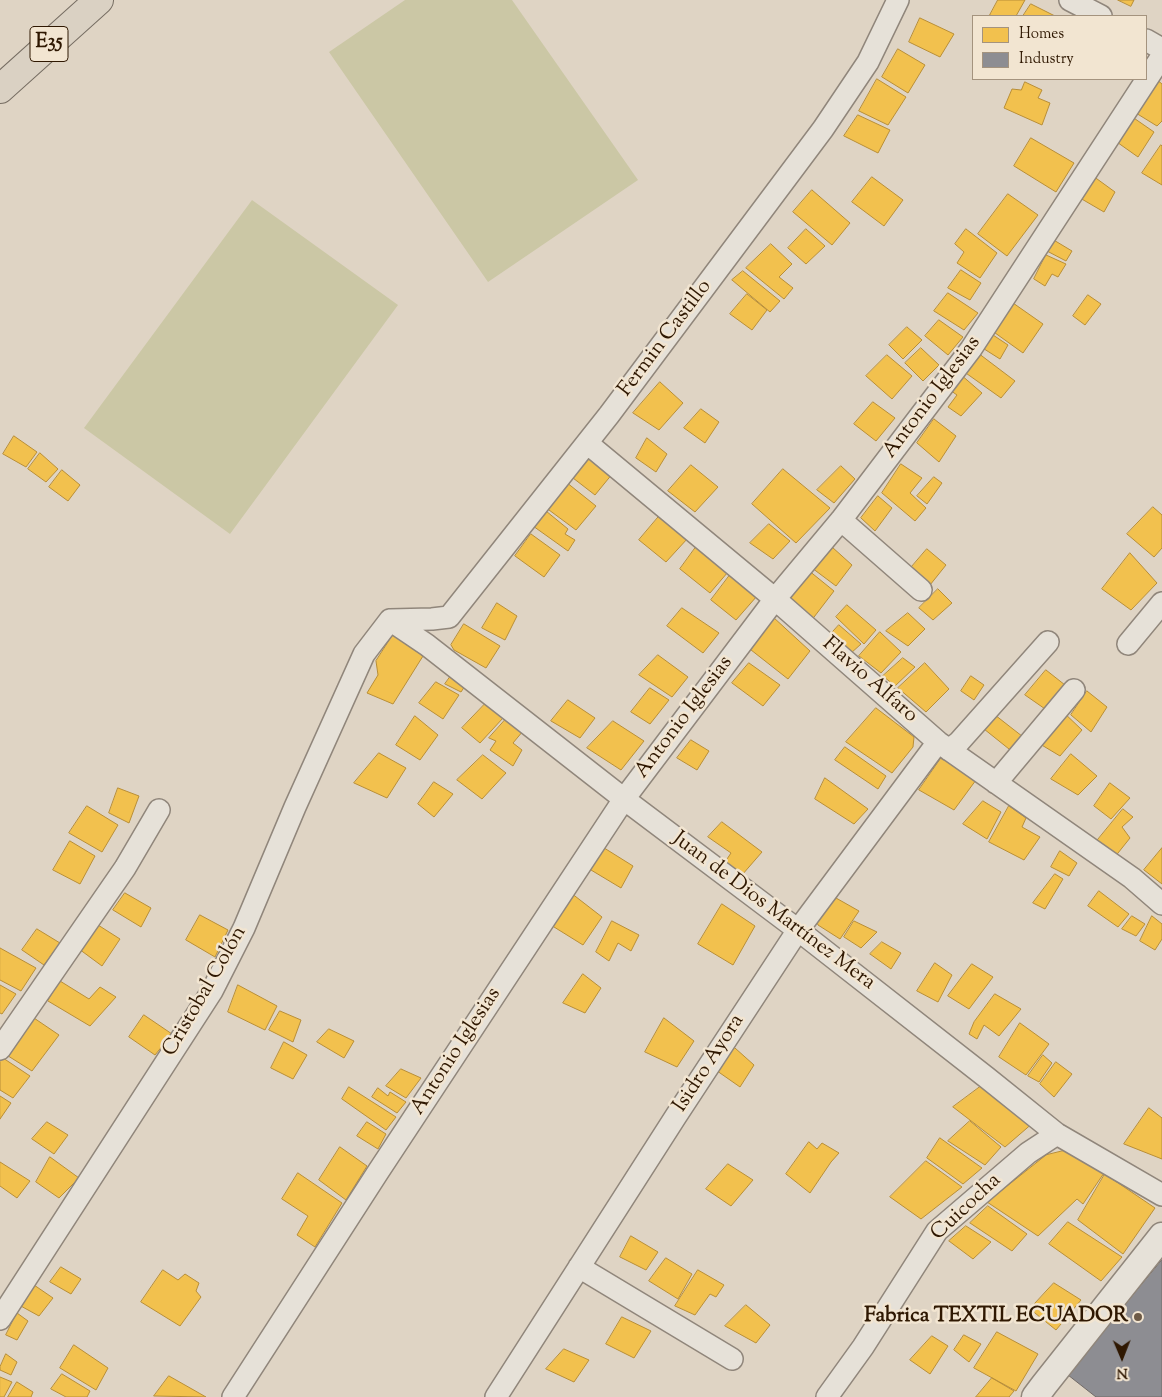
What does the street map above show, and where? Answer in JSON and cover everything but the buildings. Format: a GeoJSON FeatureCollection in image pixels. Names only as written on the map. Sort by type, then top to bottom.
{"type":"FeatureCollection","features":[{"type":"Feature","properties":{"kind":"highway","name":"E35"},"geometry":{"type":"LineString","coordinates":[[0,89],[99,0]]}},
{"type":"Feature","properties":{"kind":"street","name":"Fermin Castillo"},"geometry":{"type":"LineString","coordinates":[[428,645],[627,391],[844,99],[868,62],[898,0]]}},
{"type":"Feature","properties":{"kind":"street"},"geometry":{"type":"LineString","coordinates":[[1070,0],[1099,15]]}},
{"type":"Feature","properties":{"kind":"street"},"geometry":{"type":"LineString","coordinates":[[1147,41],[1162,49]]}},
{"type":"Feature","properties":{"kind":"street","name":"Antonio Iglesias"},"geometry":{"type":"LineString","coordinates":[[1147,79],[1162,56]]}},
{"type":"Feature","properties":{"kind":"street","name":"Antonio Iglesias"},"geometry":{"type":"LineString","coordinates":[[233,1397],[383,1164],[624,799],[775,599],[841,520],[972,349],[1146,80]]}},
{"type":"Feature","properties":{"kind":"street","name":"Flavio Alfaro"},"geometry":{"type":"LineString","coordinates":[[587,443],[775,599],[944,746],[1132,878],[1162,904]]}},
{"type":"Feature","properties":{"kind":"street"},"geometry":{"type":"LineString","coordinates":[[841,520],[921,590]]}},
{"type":"Feature","properties":{"kind":"street"},"geometry":{"type":"LineString","coordinates":[[1128,644],[1160,608]]}},
{"type":"Feature","properties":{"kind":"street"},"geometry":{"type":"LineString","coordinates":[[390,620],[449,617]]}},
{"type":"Feature","properties":{"kind":"street","name":"Juan de Dios Martínez Mera"},"geometry":{"type":"LineString","coordinates":[[390,620],[428,645],[624,799],[798,930],[1057,1134],[1162,1195]]}},
{"type":"Feature","properties":{"kind":"street","name":"Cristobal Colón"},"geometry":{"type":"LineString","coordinates":[[0,1319],[212,991],[244,928],[299,798],[364,654],[390,620]]}},
{"type":"Feature","properties":{"kind":"street","name":"Isidro Ayora"},"geometry":{"type":"LineString","coordinates":[[496,1397],[681,1108],[798,930],[944,746],[959,742],[1048,642]]}},
{"type":"Feature","properties":{"kind":"street"},"geometry":{"type":"LineString","coordinates":[[996,783],[1074,690]]}},
{"type":"Feature","properties":{"kind":"street"},"geometry":{"type":"LineString","coordinates":[[0,1049],[125,868],[159,810]]}},
{"type":"Feature","properties":{"kind":"street","name":"Cuicocha"},"geometry":{"type":"LineString","coordinates":[[827,1397],[863,1347],[937,1231],[1028,1153],[1057,1134]]}},
{"type":"Feature","properties":{"kind":"street"},"geometry":{"type":"LineString","coordinates":[[1035,1397],[1162,1236]]}},
{"type":"Feature","properties":{"kind":"street"},"geometry":{"type":"LineString","coordinates":[[579,1267],[732,1360]]}},
{"type":"Feature","properties":{"kind":"shaded area"},"geometry":{"type":"Polygon","coordinates":[[[405,0],[512,0],[638,180],[488,282],[329,52],[405,0]]]}},
{"type":"Feature","properties":{"kind":"shaded area"},"geometry":{"type":"Polygon","coordinates":[[[252,200],[398,305],[230,534],[84,428],[252,200]]]}},
{"type":"Feature","properties":{"kind":"place","name":"Fabrica TEXTIL ECUADOR"},"geometry":{"type":"Point","coordinates":[1138,1317]}}]}
